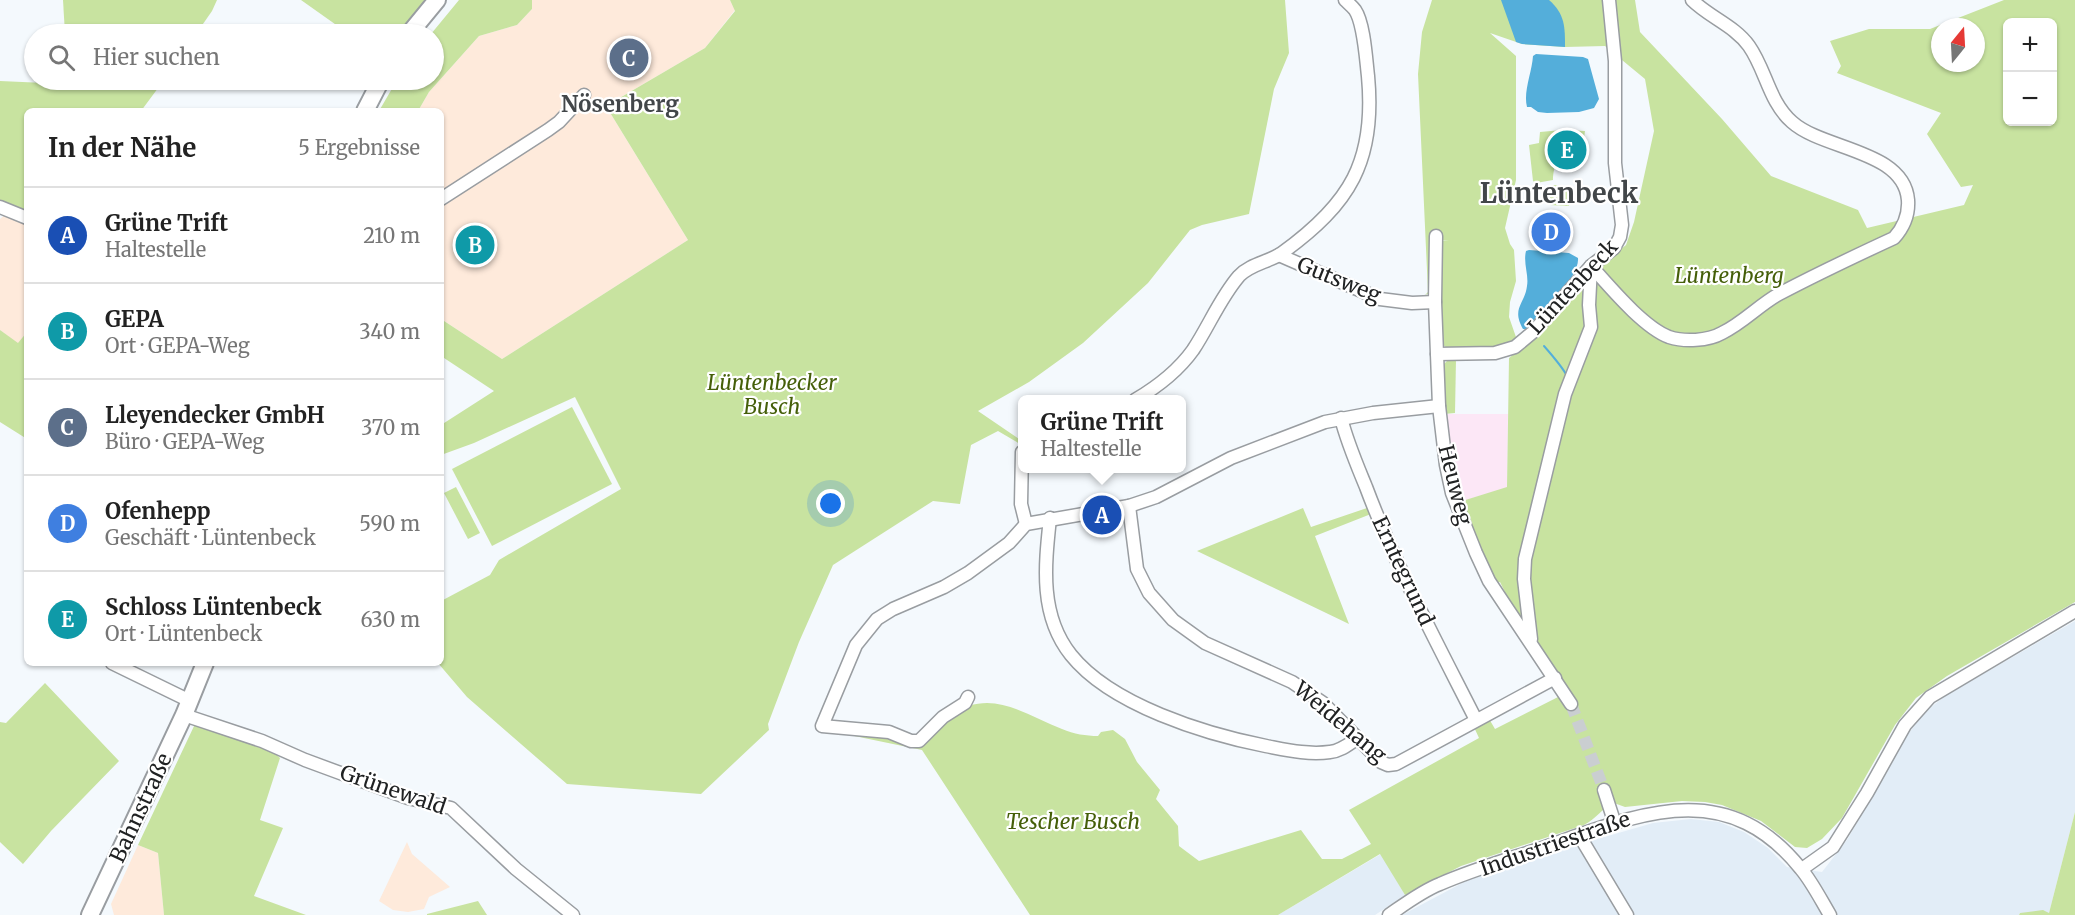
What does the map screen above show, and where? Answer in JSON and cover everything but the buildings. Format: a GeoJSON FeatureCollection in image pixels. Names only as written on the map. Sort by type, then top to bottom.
{"type":"FeatureCollection","features":[{"type":"Feature","properties":{"kind":"main road"},"geometry":{"type":"LineString","coordinates":[[417,24],[437,0]]}},
{"type":"Feature","properties":{"kind":"main road"},"geometry":{"type":"LineString","coordinates":[[367,108],[376,90]]}},
{"type":"Feature","properties":{"kind":"main road","name":"Bahnstraße"},"geometry":{"type":"LineString","coordinates":[[90,915],[187,708],[204,666]]}},
{"type":"Feature","properties":{"kind":"street"},"geometry":{"type":"LineString","coordinates":[[1142,395],[1160,384],[1179,368],[1193,350],[1232,284],[1242,273],[1280,255],[1320,224],[1336,206],[1356,174],[1365,150],[1371,108],[1365,43],[1356,11],[1345,0]]}},
{"type":"Feature","properties":{"kind":"street","name":"Lüntenbeck"},"geometry":{"type":"LineString","coordinates":[[1437,354],[1495,353],[1515,347],[1533,332],[1591,267],[1614,248],[1622,225],[1615,163],[1615,61],[1608,0]]}},
{"type":"Feature","properties":{"kind":"street"},"geometry":{"type":"LineString","coordinates":[[1591,267],[1656,330],[1670,337],[1705,338],[1721,334],[1778,295],[1894,238],[1906,219],[1909,208],[1908,196],[1898,176],[1879,162],[1805,131],[1794,124],[1776,102],[1749,46],[1736,33],[1692,0]]}},
{"type":"Feature","properties":{"kind":"street"},"geometry":{"type":"LineString","coordinates":[[444,198],[559,122],[584,95]]}},
{"type":"Feature","properties":{"kind":"street"},"geometry":{"type":"LineString","coordinates":[[0,207],[24,217]]}},
{"type":"Feature","properties":{"kind":"street","name":"Heuweg"},"geometry":{"type":"LineString","coordinates":[[1436,236],[1435,302],[1439,406],[1452,493],[1489,580],[1571,704]]}},
{"type":"Feature","properties":{"kind":"street","name":"Gutsweg"},"geometry":{"type":"LineString","coordinates":[[1280,255],[1380,298],[1412,303],[1435,302]]}},
{"type":"Feature","properties":{"kind":"street"},"geometry":{"type":"LineString","coordinates":[[1531,642],[1524,579],[1525,559],[1565,394],[1590,327],[1591,267]]}},
{"type":"Feature","properties":{"kind":"street"},"geometry":{"type":"LineString","coordinates":[[968,697],[965,703],[944,717],[919,741],[911,741],[889,732],[822,726],[856,645],[877,619],[968,573],[1009,543],[1026,524],[1129,506],[1156,497],[1231,458],[1325,422],[1439,406]]}},
{"type":"Feature","properties":{"kind":"street","name":"Erntegrund"},"geometry":{"type":"LineString","coordinates":[[1341,418],[1373,509],[1476,720]]}},
{"type":"Feature","properties":{"kind":"street"},"geometry":{"type":"LineString","coordinates":[[1022,473],[1021,504],[1026,524]]}},
{"type":"Feature","properties":{"kind":"street","name":"Weidehang"},"geometry":{"type":"LineString","coordinates":[[1129,506],[1137,569],[1149,593],[1173,620],[1205,643],[1292,682],[1323,703],[1381,762],[1388,765],[1396,764],[1555,678]]}},
{"type":"Feature","properties":{"kind":"street"},"geometry":{"type":"LineString","coordinates":[[1050,518],[1045,571],[1049,606],[1056,628],[1070,654],[1090,675],[1133,702],[1178,722],[1238,741],[1298,753],[1329,753],[1339,750],[1358,738]]}},
{"type":"Feature","properties":{"kind":"street"},"geometry":{"type":"LineString","coordinates":[[1802,869],[1833,847],[1867,793],[1905,725],[1930,698],[2075,611]]}},
{"type":"Feature","properties":{"kind":"street"},"geometry":{"type":"LineString","coordinates":[[117,666],[187,708]]}},
{"type":"Feature","properties":{"kind":"street","name":"Grünewald"},"geometry":{"type":"LineString","coordinates":[[187,708],[304,760],[408,798],[451,808],[516,869],[573,915]]}},
{"type":"Feature","properties":{"kind":"street"},"geometry":{"type":"LineString","coordinates":[[1604,790],[1614,821]]}},
{"type":"Feature","properties":{"kind":"street","name":"Industriestraße"},"geometry":{"type":"LineString","coordinates":[[1389,915],[1438,884],[1614,821],[1681,809],[1709,810],[1743,821],[1774,840],[1802,869],[1830,915]]}},
{"type":"Feature","properties":{"kind":"street"},"geometry":{"type":"LineString","coordinates":[[1579,835],[1627,915]]}},
{"type":"Feature","properties":{"kind":"shaded area"},"geometry":{"type":"Polygon","coordinates":[[[532,0],[730,0],[735,10],[705,48],[606,106],[688,240],[502,359],[444,321],[444,108],[420,108],[431,90],[444,90],[444,75],[479,36],[517,25],[532,9],[532,0]]]}},
{"type":"Feature","properties":{"kind":"shaded area"},"geometry":{"type":"Polygon","coordinates":[[[7,213],[24,221],[24,336],[18,344],[0,330],[0,219],[7,213]]]}},
{"type":"Feature","properties":{"kind":"shaded area"},"geometry":{"type":"Polygon","coordinates":[[[1444,414],[1508,414],[1507,488],[1459,502],[1444,414]]]}},
{"type":"Feature","properties":{"kind":"shaded area"},"geometry":{"type":"Polygon","coordinates":[[[2075,621],[2075,812],[2049,913],[2020,913],[2019,915],[1402,915],[1466,881],[1556,851],[1653,823],[1691,819],[1719,822],[1744,832],[1768,848],[1787,867],[1822,872],[1847,840],[1905,738],[1925,712],[1945,696],[2075,621]]]}},
{"type":"Feature","properties":{"kind":"shaded area"},"geometry":{"type":"Polygon","coordinates":[[[407,842],[412,854],[450,887],[429,897],[424,909],[408,912],[393,910],[379,901],[407,842]]]}},
{"type":"Feature","properties":{"kind":"shaded area"},"geometry":{"type":"Polygon","coordinates":[[[138,845],[158,853],[164,915],[114,915],[111,904],[138,845]]]}},
{"type":"Feature","properties":{"kind":"shaded area"},"geometry":{"type":"Polygon","coordinates":[[[1381,854],[1405,895],[1375,915],[1278,915],[1381,854]]]}},
{"type":"Feature","properties":{"kind":"green space"},"geometry":{"type":"Polygon","coordinates":[[[63,0],[217,0],[203,24],[64,24],[63,0]]]}},
{"type":"Feature","properties":{"kind":"green space"},"geometry":{"type":"Polygon","coordinates":[[[301,0],[427,0],[408,24],[335,24],[301,0]]]}},
{"type":"Feature","properties":{"kind":"green space"},"geometry":{"type":"Polygon","coordinates":[[[459,0],[532,0],[532,9],[517,25],[479,36],[444,75],[444,24],[439,24],[459,0]]]}},
{"type":"Feature","properties":{"kind":"green space","name":"Lüntenbecker Busch"},"geometry":{"type":"Polygon","coordinates":[[[730,0],[1285,0],[1289,53],[1274,89],[1249,214],[1190,230],[1148,283],[1083,343],[1029,382],[978,411],[1018,438],[1018,443],[998,431],[971,445],[960,504],[933,501],[833,565],[799,642],[768,724],[769,730],[701,794],[567,784],[467,697],[441,666],[444,666],[444,599],[490,575],[499,560],[621,489],[575,397],[474,443],[444,454],[444,423],[494,391],[444,358],[444,321],[502,359],[688,240],[606,106],[705,48],[735,11],[730,0]]]}},
{"type":"Feature","properties":{"kind":"green space"},"geometry":{"type":"Polygon","coordinates":[[[1432,0],[1635,0],[1640,32],[1722,119],[1771,176],[1858,210],[1867,228],[1964,205],[1973,185],[1961,187],[1927,134],[1941,113],[1837,73],[1841,66],[1830,41],[1869,29],[1931,29],[1931,72],[1985,72],[1985,18],[1958,18],[2004,0],[2075,0],[2075,602],[1947,676],[1916,698],[1895,725],[1842,818],[1822,839],[1807,848],[1795,847],[1761,821],[1722,805],[1682,801],[1625,807],[1614,803],[1584,825],[1461,866],[1405,895],[1380,854],[1278,915],[1030,915],[922,750],[835,732],[889,734],[909,743],[953,713],[981,703],[993,703],[1017,709],[1066,731],[1080,734],[1098,736],[1101,732],[1113,730],[1125,739],[1137,762],[1160,790],[1156,799],[1178,826],[1179,846],[1199,861],[1301,830],[1322,859],[1342,859],[1371,844],[1349,810],[1479,738],[1473,725],[1488,717],[1495,729],[1562,695],[1575,703],[1573,695],[1535,636],[1527,564],[1599,267],[1626,245],[1634,222],[1654,131],[1645,79],[1605,46],[1565,47],[1522,44],[1490,33],[1516,56],[1516,180],[1505,228],[1514,250],[1516,281],[1510,302],[1509,317],[1517,340],[1495,347],[1447,348],[1442,344],[1437,241],[1449,240],[1432,240],[1430,293],[1425,295],[1428,292],[1418,74],[1422,32],[1432,0]]]}},
{"type":"Feature","properties":{"kind":"green space"},"geometry":{"type":"Polygon","coordinates":[[[0,81],[24,82],[24,90],[157,90],[143,108],[24,108],[24,214],[0,204],[0,81]]]}},
{"type":"Feature","properties":{"kind":"green space"},"geometry":{"type":"Polygon","coordinates":[[[391,90],[431,90],[420,108],[381,108],[391,90]]]}},
{"type":"Feature","properties":{"kind":"green space"},"geometry":{"type":"Polygon","coordinates":[[[1585,131],[1583,145],[1564,150],[1558,158],[1553,180],[1536,183],[1533,181],[1529,145],[1539,143],[1540,132],[1585,131]]]}},
{"type":"Feature","properties":{"kind":"green space"},"geometry":{"type":"Polygon","coordinates":[[[1554,185],[1572,188],[1569,206],[1549,205],[1543,202],[1543,190],[1554,185]]]}},
{"type":"Feature","properties":{"kind":"green space"},"geometry":{"type":"Polygon","coordinates":[[[1584,281],[1587,325],[1525,546],[1525,622],[1523,623],[1503,597],[1506,594],[1500,582],[1496,584],[1459,502],[1507,487],[1509,358],[1524,346],[1584,281]]]}},
{"type":"Feature","properties":{"kind":"green space"},"geometry":{"type":"Polygon","coordinates":[[[0,330],[18,343],[24,336],[24,437],[0,422],[0,330]]]}},
{"type":"Feature","properties":{"kind":"green space"},"geometry":{"type":"Polygon","coordinates":[[[1449,359],[1456,359],[1455,413],[1444,414],[1443,365],[1449,359]]]}},
{"type":"Feature","properties":{"kind":"green space"},"geometry":{"type":"Polygon","coordinates":[[[572,407],[612,484],[492,546],[452,469],[572,407]]]}},
{"type":"Feature","properties":{"kind":"green space"},"geometry":{"type":"Polygon","coordinates":[[[456,487],[480,533],[468,539],[444,493],[456,487]]]}},
{"type":"Feature","properties":{"kind":"green space"},"geometry":{"type":"Polygon","coordinates":[[[1303,508],[1311,527],[1367,508],[1371,514],[1315,536],[1349,624],[1197,551],[1303,508]]]}},
{"type":"Feature","properties":{"kind":"green space"},"geometry":{"type":"Polygon","coordinates":[[[45,683],[119,761],[51,831],[23,864],[0,842],[0,722],[6,723],[45,683]]]}},
{"type":"Feature","properties":{"kind":"green space"},"geometry":{"type":"Polygon","coordinates":[[[195,724],[256,745],[275,749],[275,753],[280,758],[260,820],[283,828],[254,896],[306,915],[164,915],[158,853],[138,845],[195,724]]]}},
{"type":"Feature","properties":{"kind":"green space"},"geometry":{"type":"Polygon","coordinates":[[[2075,812],[2075,915],[2019,915],[2043,910],[2049,913],[2075,812]]]}},
{"type":"Feature","properties":{"kind":"green space"},"geometry":{"type":"Polygon","coordinates":[[[478,901],[487,915],[427,915],[427,914],[478,901]]]}},
{"type":"Feature","properties":{"kind":"water"},"geometry":{"type":"Polygon","coordinates":[[[1501,0],[1549,0],[1558,10],[1563,21],[1565,47],[1516,42],[1501,0]]]}},
{"type":"Feature","properties":{"kind":"water"},"geometry":{"type":"Polygon","coordinates":[[[1536,54],[1588,59],[1599,99],[1594,108],[1579,112],[1547,113],[1527,107],[1527,88],[1533,56],[1536,54]]]}},
{"type":"Feature","properties":{"kind":"water"},"geometry":{"type":"Polygon","coordinates":[[[1529,250],[1569,253],[1578,258],[1573,275],[1566,285],[1541,315],[1527,329],[1523,329],[1518,311],[1526,292],[1525,255],[1529,250]]]}},
{"type":"Feature","properties":{"kind":"waterway"},"geometry":{"type":"LineString","coordinates":[[1544,346],[1567,376]]}},
{"type":"Feature","properties":{"kind":"tunnel"},"geometry":{"type":"LineString","coordinates":[[1571,704],[1604,790]]}},
{"type":"Feature","properties":{"kind":"place","name":"Lleyendecker GmbH"},"geometry":{"type":"Point","coordinates":[629,58]}},
{"type":"Feature","properties":{"kind":"place","name":"Schloss Lüntenbeck"},"geometry":{"type":"Point","coordinates":[1567,150]}},
{"type":"Feature","properties":{"kind":"place","name":"Ofenhepp"},"geometry":{"type":"Point","coordinates":[1551,232]}},
{"type":"Feature","properties":{"kind":"place","name":"GEPA"},"geometry":{"type":"Point","coordinates":[475,245]}},
{"type":"Feature","properties":{"kind":"place","name":"Grüne Trift"},"geometry":{"type":"Point","coordinates":[1102,515]}},
{"type":"Feature","properties":{"kind":"district","name":"Nösenberg"},"geometry":{"type":"Point","coordinates":[620,104]}},
{"type":"Feature","properties":{"kind":"district","name":"Lüntenbeck"},"geometry":{"type":"Point","coordinates":[1559,194]}},
{"type":"Feature","properties":{"kind":"park label","name":"Lüntenberg"},"geometry":{"type":"Point","coordinates":[1729,276]}},
{"type":"Feature","properties":{"kind":"park label","name":"Tescher Busch"},"geometry":{"type":"Point","coordinates":[1073,822]}}]}
